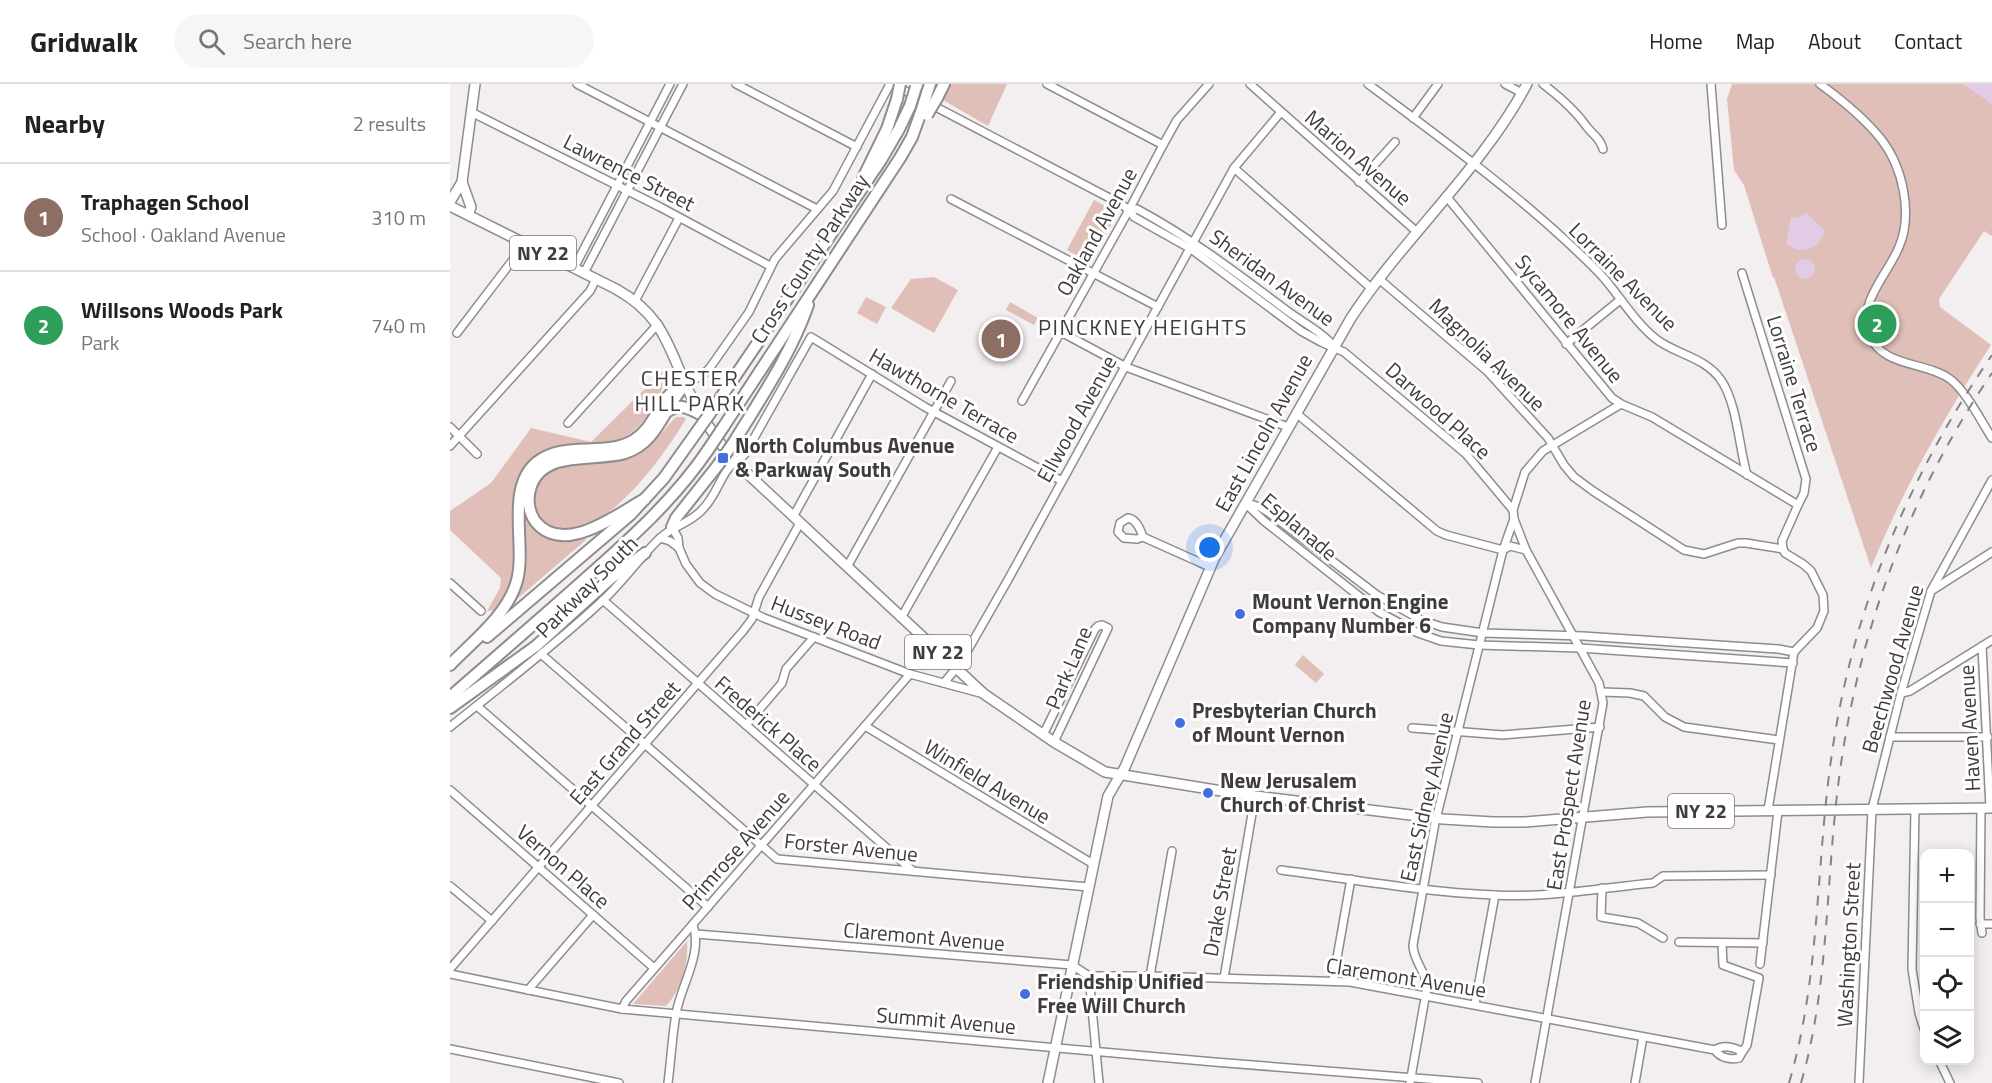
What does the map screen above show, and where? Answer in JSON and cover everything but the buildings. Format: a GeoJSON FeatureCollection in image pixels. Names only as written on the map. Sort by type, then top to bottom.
{"type":"FeatureCollection","features":[{"type":"Feature","properties":{"kind":"highway"},"geometry":{"type":"LineString","coordinates":[[853,201],[886,129],[900,84]]}},
{"type":"Feature","properties":{"kind":"highway","name":"Cross County Parkway"},"geometry":{"type":"LineString","coordinates":[[450,697],[641,528],[673,495],[708,450],[906,148],[932,92],[944,84]]}},
{"type":"Feature","properties":{"kind":"highway","name":"Cross County Parkway"},"geometry":{"type":"LineString","coordinates":[[450,667],[609,534],[645,499],[675,464],[887,151],[910,106],[916,85]]}},
{"type":"Feature","properties":{"kind":"highway"},"geometry":{"type":"LineString","coordinates":[[672,527],[676,518],[718,465],[757,405],[801,327],[813,291]]}},
{"type":"Feature","properties":{"kind":"highway"},"geometry":{"type":"LineString","coordinates":[[645,499],[584,532],[562,536],[549,532],[537,523],[528,503],[533,480],[545,468],[560,462],[617,455],[633,449],[651,436],[685,384]]}},
{"type":"Feature","properties":{"kind":"highway"},"geometry":{"type":"LineString","coordinates":[[450,667],[495,618],[514,588],[519,566],[520,495],[528,471],[537,462],[553,454],[614,447],[631,442],[648,427],[671,391],[685,384]]}},
{"type":"Feature","properties":{"kind":"highway"},"geometry":{"type":"LineString","coordinates":[[668,411],[682,406],[700,414]]}},
{"type":"Feature","properties":{"kind":"highway"},"geometry":{"type":"LineString","coordinates":[[450,708],[536,646],[609,579],[645,553]]}},
{"type":"Feature","properties":{"kind":"main road"},"geometry":{"type":"LineString","coordinates":[[450,204],[462,182],[475,84]]}},
{"type":"Feature","properties":{"kind":"main road","name":"East Lincoln Avenue"},"geometry":{"type":"LineString","coordinates":[[1048,1083],[1108,796],[1130,758],[1210,567],[1334,346],[1371,288],[1474,164],[1498,132],[1525,89]]}},
{"type":"Feature","properties":{"kind":"main road"},"geometry":{"type":"LineString","coordinates":[[462,182],[471,203],[468,215]]}},
{"type":"Feature","properties":{"kind":"main road","name":"NY 22"},"geometry":{"type":"LineString","coordinates":[[450,204],[635,301],[658,324],[667,339],[700,414],[735,462],[984,694],[1054,742],[1105,772],[1255,796],[1437,818],[1508,822],[1584,818],[1629,812],[1988,808]]}},
{"type":"Feature","properties":{"kind":"street"},"geometry":{"type":"LineString","coordinates":[[577,84],[817,209]]}},
{"type":"Feature","properties":{"kind":"street"},"geometry":{"type":"LineString","coordinates":[[574,268],[670,84]]}},
{"type":"Feature","properties":{"kind":"street"},"geometry":{"type":"LineString","coordinates":[[584,273],[683,84]]}},
{"type":"Feature","properties":{"kind":"street"},"geometry":{"type":"LineString","coordinates":[[736,84],[857,147]]}},
{"type":"Feature","properties":{"kind":"street"},"geometry":{"type":"LineString","coordinates":[[685,384],[709,369],[740,326],[779,252],[833,191],[891,84]]}},
{"type":"Feature","properties":{"kind":"street","name":"Sheridan Avenue"},"geometry":{"type":"LineString","coordinates":[[891,84],[1129,210],[1134,217],[1192,245],[1301,331],[1334,346]]}},
{"type":"Feature","properties":{"kind":"street"},"geometry":{"type":"LineString","coordinates":[[1047,84],[1163,145]]}},
{"type":"Feature","properties":{"kind":"street","name":"Oakland Avenue"},"geometry":{"type":"LineString","coordinates":[[1022,401],[1163,145],[1178,120],[1209,84]]}},
{"type":"Feature","properties":{"kind":"street","name":"Marion Avenue"},"geometry":{"type":"LineString","coordinates":[[1250,84],[1417,232]]}},
{"type":"Feature","properties":{"kind":"street","name":"Lorraine Avenue"},"geometry":{"type":"LineString","coordinates":[[1368,84],[1474,164],[1562,237],[1604,278],[1620,300],[1657,339],[1704,363],[1719,377],[1729,396],[1747,475]]}},
{"type":"Feature","properties":{"kind":"street"},"geometry":{"type":"LineString","coordinates":[[1413,118],[1437,84]]}},
{"type":"Feature","properties":{"kind":"street"},"geometry":{"type":"LineString","coordinates":[[1505,84],[1525,89]]}},
{"type":"Feature","properties":{"kind":"street"},"geometry":{"type":"LineString","coordinates":[[1543,84],[1582,118],[1587,127],[1599,138],[1603,149]]}},
{"type":"Feature","properties":{"kind":"street"},"geometry":{"type":"LineString","coordinates":[[1711,84],[1722,225]]}},
{"type":"Feature","properties":{"kind":"street"},"geometry":{"type":"LineString","coordinates":[[1820,84],[1858,115],[1881,140],[1894,164],[1902,186],[1905,207],[1904,228],[1899,248],[1869,304],[1866,318],[1869,335],[1874,343],[1890,357],[1941,373],[1958,387],[1992,438]]}},
{"type":"Feature","properties":{"kind":"street","name":"Lawrence Street"},"geometry":{"type":"LineString","coordinates":[[471,112],[770,266]]}},
{"type":"Feature","properties":{"kind":"street","name":"Ellwood Avenue"},"geometry":{"type":"LineString","coordinates":[[944,683],[956,668],[1004,587],[1234,168],[1281,112]]}},
{"type":"Feature","properties":{"kind":"street"},"geometry":{"type":"LineString","coordinates":[[1359,182],[1395,142]]}},
{"type":"Feature","properties":{"kind":"street"},"geometry":{"type":"LineString","coordinates":[[1234,168],[1371,288]]}},
{"type":"Feature","properties":{"kind":"street","name":"Sycamore Avenue"},"geometry":{"type":"LineString","coordinates":[[1446,196],[1612,398],[1652,417],[1747,475]]}},
{"type":"Feature","properties":{"kind":"street"},"geometry":{"type":"LineString","coordinates":[[951,199],[1158,306]]}},
{"type":"Feature","properties":{"kind":"street"},"geometry":{"type":"LineString","coordinates":[[635,301],[679,218]]}},
{"type":"Feature","properties":{"kind":"street"},"geometry":{"type":"LineString","coordinates":[[457,333],[525,244]]}},
{"type":"Feature","properties":{"kind":"street","name":"Lorraine Terrace"},"geometry":{"type":"LineString","coordinates":[[1742,273],[1806,479],[1804,493],[1798,505]]}},
{"type":"Feature","properties":{"kind":"street"},"geometry":{"type":"LineString","coordinates":[[450,446],[584,298],[596,279]]}},
{"type":"Feature","properties":{"kind":"street","name":"Magnolia Avenue"},"geometry":{"type":"LineString","coordinates":[[1379,279],[1487,371],[1510,394],[1553,445],[1574,477],[1684,550],[1704,554],[1738,543],[1783,549]]}},
{"type":"Feature","properties":{"kind":"street"},"geometry":{"type":"LineString","coordinates":[[1566,344],[1620,300]]}},
{"type":"Feature","properties":{"kind":"street"},"geometry":{"type":"LineString","coordinates":[[568,423],[658,324]]}},
{"type":"Feature","properties":{"kind":"street"},"geometry":{"type":"LineString","coordinates":[[1061,332],[1126,367],[1288,427]]}},
{"type":"Feature","properties":{"kind":"street","name":"Hawthorne Terrace"},"geometry":{"type":"LineString","coordinates":[[811,337],[934,412],[1062,481]]}},
{"type":"Feature","properties":{"kind":"street","name":"Parkway South"},"geometry":{"type":"LineString","coordinates":[[450,727],[542,654],[603,600],[672,527],[681,525],[704,508],[717,491],[728,468],[745,454],[811,337]]}},
{"type":"Feature","properties":{"kind":"street","name":"Darwood Place"},"geometry":{"type":"LineString","coordinates":[[1334,346],[1382,382],[1466,454],[1513,510]]}},
{"type":"Feature","properties":{"kind":"street","name":"East Grand Street"},"geometry":{"type":"LineString","coordinates":[[450,969],[752,619],[759,597],[796,520],[872,374]]}},
{"type":"Feature","properties":{"kind":"street"},"geometry":{"type":"LineString","coordinates":[[847,567],[951,381]]}},
{"type":"Feature","properties":{"kind":"street","name":"East Prospect Avenue"},"geometry":{"type":"LineString","coordinates":[[1535,1083],[1603,703],[1599,683],[1526,550],[1514,519],[1513,510],[1526,472],[1542,451],[1621,404]]}},
{"type":"Feature","properties":{"kind":"street"},"geometry":{"type":"LineString","coordinates":[[1296,413],[1437,531],[1503,550],[1510,546],[1526,550]]}},
{"type":"Feature","properties":{"kind":"street"},"geometry":{"type":"LineString","coordinates":[[450,427],[477,454]]}},
{"type":"Feature","properties":{"kind":"street"},"geometry":{"type":"LineString","coordinates":[[902,618],[998,447]]}},
{"type":"Feature","properties":{"kind":"street"},"geometry":{"type":"LineString","coordinates":[[1747,475],[1798,505],[1782,541],[1783,549],[1785,553],[1811,571],[1823,595],[1824,611],[1821,621],[1794,652],[1768,810]]}},
{"type":"Feature","properties":{"kind":"street","name":"Beechwood Avenue"},"geometry":{"type":"LineString","coordinates":[[1872,809],[1901,693],[1931,591],[1992,480]]}},
{"type":"Feature","properties":{"kind":"street","name":"Esplanade"},"geometry":{"type":"LineString","coordinates":[[1245,503],[1268,512],[1391,605],[1442,627],[1483,633],[1778,649],[1794,652]]}},
{"type":"Feature","properties":{"kind":"street","name":"Esplanade"},"geometry":{"type":"LineString","coordinates":[[1245,503],[1352,592],[1392,620],[1418,633],[1441,640],[1479,645],[1580,648],[1793,663]]}},
{"type":"Feature","properties":{"kind":"street","name":"East Sidney Avenue"},"geometry":{"type":"LineString","coordinates":[[1410,1080],[1426,996],[1426,978],[1413,955],[1423,889],[1437,818],[1479,645],[1503,550],[1514,519]]}},
{"type":"Feature","properties":{"kind":"street","name":"Hussey Road"},"geometry":{"type":"LineString","coordinates":[[672,527],[686,564],[705,587],[754,613],[910,674],[984,694]]}},
{"type":"Feature","properties":{"kind":"street"},"geometry":{"type":"LineString","coordinates":[[1143,537],[1210,567]]}},
{"type":"Feature","properties":{"kind":"street"},"geometry":{"type":"LineString","coordinates":[[660,538],[670,541],[679,548]]}},
{"type":"Feature","properties":{"kind":"street"},"geometry":{"type":"LineString","coordinates":[[1931,591],[1992,552]]}},
{"type":"Feature","properties":{"kind":"street"},"geometry":{"type":"LineString","coordinates":[[450,583],[455,593],[481,611]]}},
{"type":"Feature","properties":{"kind":"street","name":"Frederick Place"},"geometry":{"type":"LineString","coordinates":[[603,600],[913,871]]}},
{"type":"Feature","properties":{"kind":"street","name":"Park Lane"},"geometry":{"type":"LineString","coordinates":[[1044,735],[1095,629],[1098,626],[1105,627],[1054,742]]}},
{"type":"Feature","properties":{"kind":"street"},"geometry":{"type":"LineString","coordinates":[[746,725],[782,683],[786,669],[814,636]]}},
{"type":"Feature","properties":{"kind":"street"},"geometry":{"type":"LineString","coordinates":[[1901,693],[1910,691],[1992,640]]}},
{"type":"Feature","properties":{"kind":"street","name":"Haven Avenue"},"geometry":{"type":"LineString","coordinates":[[1982,646],[1988,737],[1988,808],[1980,924],[1982,933]]}},
{"type":"Feature","properties":{"kind":"street","name":"Forster Avenue"},"geometry":{"type":"LineString","coordinates":[[542,654],[777,859],[1089,887]]}},
{"type":"Feature","properties":{"kind":"street","name":"Primrose Avenue"},"geometry":{"type":"LineString","coordinates":[[668,1083],[676,1013],[691,970],[696,934],[693,924],[910,674]]}},
{"type":"Feature","properties":{"kind":"street"},"geometry":{"type":"LineString","coordinates":[[1602,692],[1644,696],[1665,717],[1684,727],[1779,740]]}},
{"type":"Feature","properties":{"kind":"street"},"geometry":{"type":"LineString","coordinates":[[477,706],[708,907]]}},
{"type":"Feature","properties":{"kind":"street","name":"Winfield Avenue"},"geometry":{"type":"LineString","coordinates":[[865,726],[1093,864]]}},
{"type":"Feature","properties":{"kind":"street"},"geometry":{"type":"LineString","coordinates":[[1412,728],[1458,733],[1514,735],[1600,727]]}},
{"type":"Feature","properties":{"kind":"street"},"geometry":{"type":"LineString","coordinates":[[1890,737],[1988,737]]}},
{"type":"Feature","properties":{"kind":"street","name":"Vernon Place"},"geometry":{"type":"LineString","coordinates":[[450,790],[654,968]]}},
{"type":"Feature","properties":{"kind":"street","name":"Drake Street"},"geometry":{"type":"LineString","coordinates":[[1224,978],[1255,796]]}},
{"type":"Feature","properties":{"kind":"street","name":"Washington Street"},"geometry":{"type":"LineString","coordinates":[[1859,1083],[1872,809]]}},
{"type":"Feature","properties":{"kind":"street"},"geometry":{"type":"LineString","coordinates":[[1915,809],[1912,960],[1920,1013]]}},
{"type":"Feature","properties":{"kind":"street"},"geometry":{"type":"LineString","coordinates":[[1760,964],[1778,811]]}},
{"type":"Feature","properties":{"kind":"street"},"geometry":{"type":"LineString","coordinates":[[1150,976],[1172,851]]}},
{"type":"Feature","properties":{"kind":"street"},"geometry":{"type":"LineString","coordinates":[[1281,870],[1423,889],[1496,896],[1570,892],[1653,883],[1663,876],[1771,875]]}},
{"type":"Feature","properties":{"kind":"street"},"geometry":{"type":"LineString","coordinates":[[1333,980],[1351,879]]}},
{"type":"Feature","properties":{"kind":"street"},"geometry":{"type":"LineString","coordinates":[[450,886],[492,921]]}},
{"type":"Feature","properties":{"kind":"street"},"geometry":{"type":"LineString","coordinates":[[1602,888],[1601,917],[1638,923],[1663,938]]}},
{"type":"Feature","properties":{"kind":"street"},"geometry":{"type":"LineString","coordinates":[[1475,1004],[1496,896]]}},
{"type":"Feature","properties":{"kind":"street"},"geometry":{"type":"LineString","coordinates":[[528,990],[593,915]]}},
{"type":"Feature","properties":{"kind":"street"},"geometry":{"type":"LineString","coordinates":[[622,1009],[626,1001],[693,924]]}},
{"type":"Feature","properties":{"kind":"street"},"geometry":{"type":"LineString","coordinates":[[1980,924],[1992,924]]}},
{"type":"Feature","properties":{"kind":"street","name":"Claremont Avenue"},"geometry":{"type":"LineString","coordinates":[[696,934],[1072,965],[1089,976],[1333,980],[1475,1004],[1715,1050],[1730,1047],[1739,1050],[1741,1054],[1739,1058],[1730,1059],[1718,1054],[1715,1050]]}},
{"type":"Feature","properties":{"kind":"street"},"geometry":{"type":"LineString","coordinates":[[1679,942],[1763,943]]}},
{"type":"Feature","properties":{"kind":"street"},"geometry":{"type":"LineString","coordinates":[[1722,944],[1723,965],[1759,978],[1747,1046],[1741,1054]]}},
{"type":"Feature","properties":{"kind":"street","name":"Summit Avenue"},"geometry":{"type":"LineString","coordinates":[[450,974],[622,1009],[1410,1080],[1478,1083]]}},
{"type":"Feature","properties":{"kind":"street"},"geometry":{"type":"LineString","coordinates":[[1089,976],[1099,1083]]}},
{"type":"Feature","properties":{"kind":"street"},"geometry":{"type":"LineString","coordinates":[[1635,1083],[1643,1037]]}},
{"type":"Feature","properties":{"kind":"street"},"geometry":{"type":"LineString","coordinates":[[450,1049],[619,1083]]}},
{"type":"Feature","properties":{"kind":"street"},"geometry":{"type":"LineString","coordinates":[[1941,1065],[1950,1083]]}},
{"type":"Feature","properties":{"kind":"shaded area"},"geometry":{"type":"Polygon","coordinates":[[[951,84],[1007,84],[988,126],[943,100],[951,84]]]}},
{"type":"Feature","properties":{"kind":"shaded area"},"geometry":{"type":"Polygon","coordinates":[[[1732,84],[1992,84],[1992,236],[1984,231],[1939,299],[1940,307],[1991,345],[1925,454],[1871,568],[1744,185],[1734,170],[1727,99],[1732,84]]]}},
{"type":"Feature","properties":{"kind":"shaded area"},"geometry":{"type":"Polygon","coordinates":[[[1963,84],[1992,84],[1992,105],[1989,102],[1963,84]]]}},
{"type":"Feature","properties":{"kind":"shaded area"},"geometry":{"type":"Polygon","coordinates":[[[1094,200],[1118,213],[1090,263],[1067,250],[1094,200]]]}},
{"type":"Feature","properties":{"kind":"shaded area"},"geometry":{"type":"Polygon","coordinates":[[[1806,213],[1825,230],[1819,242],[1804,250],[1786,243],[1791,217],[1797,218],[1806,213]]]}},
{"type":"Feature","properties":{"kind":"shaded area"},"geometry":{"type":"Polygon","coordinates":[[[1805,259],[1812,262],[1815,269],[1812,276],[1805,279],[1798,276],[1795,269],[1798,262],[1805,259]]]}},
{"type":"Feature","properties":{"kind":"shaded area"},"geometry":{"type":"Polygon","coordinates":[[[934,277],[958,290],[934,333],[891,308],[911,279],[934,277]]]}},
{"type":"Feature","properties":{"kind":"shaded area"},"geometry":{"type":"Polygon","coordinates":[[[866,297],[886,307],[877,324],[857,313],[866,297]]]}},
{"type":"Feature","properties":{"kind":"shaded area"},"geometry":{"type":"Polygon","coordinates":[[[1010,302],[1038,318],[1034,325],[1006,310],[1010,302]]]}},
{"type":"Feature","properties":{"kind":"shaded area"},"geometry":{"type":"Polygon","coordinates":[[[667,367],[661,392],[654,405],[640,425],[625,436],[610,442],[562,446],[546,450],[531,459],[522,470],[513,498],[511,579],[494,610],[487,611],[500,588],[501,578],[450,530],[450,511],[491,483],[531,428],[591,442],[667,367]]]}},
{"type":"Feature","properties":{"kind":"shaded area"},"geometry":{"type":"Polygon","coordinates":[[[676,417],[686,419],[665,451],[637,486],[604,516],[587,525],[570,530],[559,530],[542,519],[534,502],[534,492],[537,482],[544,474],[564,465],[615,461],[637,455],[653,442],[676,417]]]}},
{"type":"Feature","properties":{"kind":"shaded area"},"geometry":{"type":"Polygon","coordinates":[[[523,506],[533,527],[547,538],[587,539],[510,605],[523,506]]]}},
{"type":"Feature","properties":{"kind":"shaded area"},"geometry":{"type":"Polygon","coordinates":[[[1303,655],[1324,674],[1316,683],[1295,665],[1303,655]]]}},
{"type":"Feature","properties":{"kind":"shaded area"},"geometry":{"type":"Polygon","coordinates":[[[687,941],[687,958],[683,976],[666,1006],[633,1004],[687,941]]]}},
{"type":"Feature","properties":{"kind":"railway"},"geometry":{"type":"LineString","coordinates":[[1789,1083],[1807,1003],[1831,760],[1840,705],[1853,651],[1869,599],[1909,498],[1934,449],[1992,355]]}},
{"type":"Feature","properties":{"kind":"railway"},"geometry":{"type":"LineString","coordinates":[[1801,1083],[1810,1049],[1821,980],[1836,804],[1844,746],[1869,634],[1908,525],[1961,422],[1992,373]]}},
{"type":"Feature","properties":{"kind":"place","name":"Willsons Woods Park"},"geometry":{"type":"Point","coordinates":[1877,324]}},
{"type":"Feature","properties":{"kind":"place","name":"Traphagen School"},"geometry":{"type":"Point","coordinates":[1001,339]}},
{"type":"Feature","properties":{"kind":"place","name":"North Columbus Avenue & Parkway South"},"geometry":{"type":"Point","coordinates":[723,458]}},
{"type":"Feature","properties":{"kind":"place","name":"Mount Vernon Engine Company Number 6"},"geometry":{"type":"Point","coordinates":[1240,614]}},
{"type":"Feature","properties":{"kind":"place","name":"Presbyterian Church of Mount Vernon"},"geometry":{"type":"Point","coordinates":[1180,723]}},
{"type":"Feature","properties":{"kind":"place","name":"New Jerusalem Church of Christ"},"geometry":{"type":"Point","coordinates":[1208,793]}},
{"type":"Feature","properties":{"kind":"place","name":"Friendship Unified Free Will Church"},"geometry":{"type":"Point","coordinates":[1025,994]}},
{"type":"Feature","properties":{"kind":"district","name":"PINCKNEY HEIGHTS"},"geometry":{"type":"Point","coordinates":[1143,327]}},
{"type":"Feature","properties":{"kind":"district","name":"CHESTER HILL PARK"},"geometry":{"type":"Point","coordinates":[690,390]}}]}
